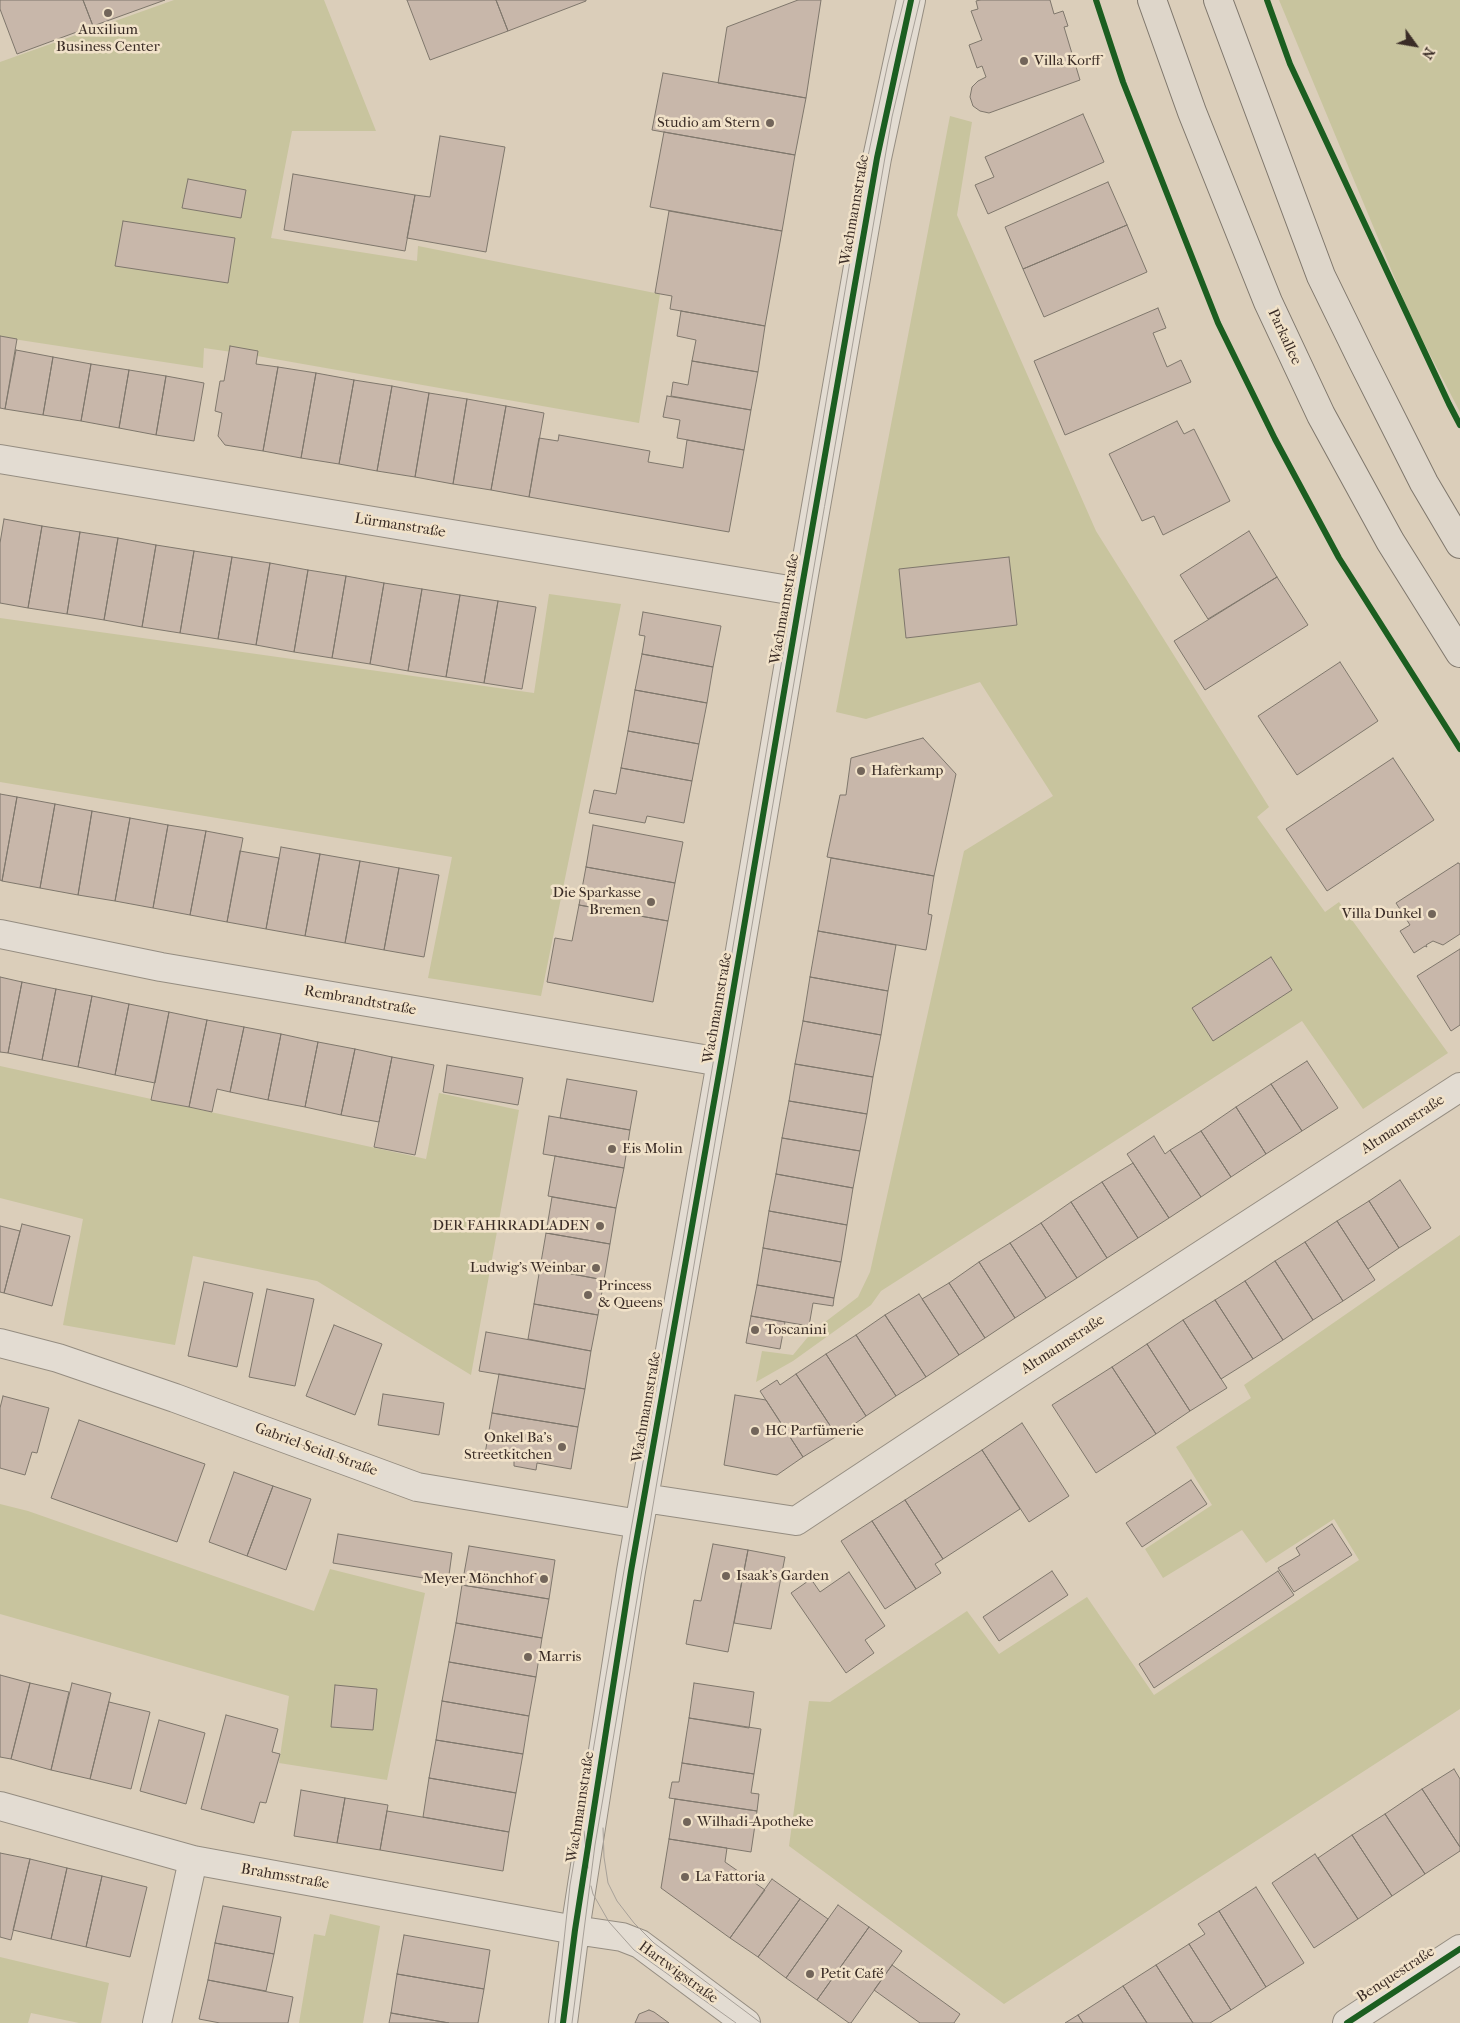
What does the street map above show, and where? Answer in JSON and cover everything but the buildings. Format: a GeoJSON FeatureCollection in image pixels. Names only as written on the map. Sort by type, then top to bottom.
{"type":"FeatureCollection","features":[{"type":"Feature","properties":{"kind":"main road","name":"Parkallee"},"geometry":{"type":"LineString","coordinates":[[1152,0],[1192,112],[1268,302],[1321,415],[1390,541],[1460,653]]}},
{"type":"Feature","properties":{"kind":"main road"},"geometry":{"type":"LineString","coordinates":[[1218,0],[1322,276],[1424,483],[1460,544]]}},
{"type":"Feature","properties":{"kind":"street","name":"Wachmannstraße"},"geometry":{"type":"LineString","coordinates":[[563,2023],[575,1930],[642,1511],[722,1062],[800,592],[877,158],[911,0]]}},
{"type":"Feature","properties":{"kind":"street","name":"Lürmanstraße"},"geometry":{"type":"LineString","coordinates":[[0,459],[800,592]]}},
{"type":"Feature","properties":{"kind":"street","name":"Rembrandtstraße"},"geometry":{"type":"LineString","coordinates":[[0,934],[161,967],[722,1062]]}},
{"type":"Feature","properties":{"kind":"street","name":"Altmannstraße"},"geometry":{"type":"LineString","coordinates":[[642,1511],[796,1521],[1015,1376],[1460,1087]]}},
{"type":"Feature","properties":{"kind":"street","name":"Gabriel-Seidl-Straße"},"geometry":{"type":"LineString","coordinates":[[0,1343],[58,1358],[175,1398],[417,1487],[642,1511]]}},
{"type":"Feature","properties":{"kind":"street","name":"Brahmsstraße"},"geometry":{"type":"LineString","coordinates":[[0,1806],[193,1860],[575,1930]]}},
{"type":"Feature","properties":{"kind":"street"},"geometry":{"type":"LineString","coordinates":[[157,2023],[193,1860]]}},
{"type":"Feature","properties":{"kind":"street","name":"Hartwigstraße"},"geometry":{"type":"LineString","coordinates":[[575,1930],[622,1937],[640,1944],[746,2023]]}},
{"type":"Feature","properties":{"kind":"street","name":"Benquestraße"},"geometry":{"type":"LineString","coordinates":[[1347,2023],[1460,1949]]}},
{"type":"Feature","properties":{"kind":"shaded area"},"geometry":{"type":"Polygon","coordinates":[[[174,0],[324,0],[376,131],[292,131],[271,238],[417,261],[418,246],[660,294],[639,423],[204,348],[203,368],[0,337],[0,62],[174,0]]]}},
{"type":"Feature","properties":{"kind":"shaded area"},"geometry":{"type":"Polygon","coordinates":[[[1279,0],[1460,0],[1460,412],[1413,322],[1279,0]]]}},
{"type":"Feature","properties":{"kind":"shaded area"},"geometry":{"type":"Polygon","coordinates":[[[950,116],[972,122],[957,215],[1096,531],[1269,807],[1257,817],[1325,912],[1339,902],[1448,1053],[1363,1109],[1302,1021],[881,1291],[871,1305],[793,1361],[756,1382],[762,1351],[793,1355],[812,1332],[858,1297],[870,1272],[964,851],[1053,796],[980,682],[866,719],[836,712],[950,116]]]}},
{"type":"Feature","properties":{"kind":"shaded area"},"geometry":{"type":"Polygon","coordinates":[[[549,594],[621,604],[541,996],[428,978],[452,857],[0,782],[0,618],[534,693],[549,594]]]}},
{"type":"Feature","properties":{"kind":"shaded area"},"geometry":{"type":"Polygon","coordinates":[[[0,1066],[426,1159],[439,1093],[519,1110],[471,1375],[317,1281],[193,1256],[175,1345],[63,1325],[83,1219],[0,1198],[0,1066]]]}},
{"type":"Feature","properties":{"kind":"shaded area"},"geometry":{"type":"Polygon","coordinates":[[[1460,1235],[1460,1709],[1004,2004],[789,1846],[809,1701],[830,1702],[967,1611],[999,1654],[1087,1597],[1154,1695],[1359,1560],[1334,1519],[1266,1563],[1242,1530],[1163,1578],[1145,1549],[1212,1505],[1176,1447],[1251,1398],[1244,1385],[1460,1235]]]}},
{"type":"Feature","properties":{"kind":"shaded area"},"geometry":{"type":"Polygon","coordinates":[[[0,1504],[28,1511],[314,1611],[330,1569],[425,1593],[387,1780],[279,1763],[289,1696],[0,1614],[0,1504]]]}},
{"type":"Feature","properties":{"kind":"shaded area"},"geometry":{"type":"Polygon","coordinates":[[[330,1914],[380,1926],[363,2023],[299,2023],[314,1934],[325,1936],[330,1914]]]}},
{"type":"Feature","properties":{"kind":"shaded area"},"geometry":{"type":"Polygon","coordinates":[[[0,1957],[109,1983],[101,2023],[79,2023],[31,2013],[28,2023],[0,2023],[0,1957]]]}},
{"type":"Feature","properties":{"kind":"tram line"},"geometry":{"type":"LineString","coordinates":[[555,2023],[570,1885],[682,1245],[868,156],[904,0]]}},
{"type":"Feature","properties":{"kind":"tram line"},"geometry":{"type":"LineString","coordinates":[[572,2023],[595,1845],[757,896],[892,117],[920,0]]}},
{"type":"Feature","properties":{"kind":"tram line"},"geometry":{"type":"LineString","coordinates":[[603,1828],[604,1857],[608,1883],[617,1901],[634,1923],[654,1943],[761,2023]]}},
{"type":"Feature","properties":{"kind":"tram line"},"geometry":{"type":"LineString","coordinates":[[584,1831],[588,1868]]}},
{"type":"Feature","properties":{"kind":"tram line"},"geometry":{"type":"LineString","coordinates":[[591,1886],[593,1894],[609,1922],[634,1950],[736,2023]]}},
{"type":"Feature","properties":{"kind":"cycle path"},"geometry":{"type":"LineString","coordinates":[[563,2023],[575,1930],[631,1571],[877,158],[911,0]]}},
{"type":"Feature","properties":{"kind":"cycle path"},"geometry":{"type":"LineString","coordinates":[[1096,0],[1123,82],[1218,323],[1275,439],[1339,558],[1460,749]]}},
{"type":"Feature","properties":{"kind":"cycle path"},"geometry":{"type":"LineString","coordinates":[[1267,0],[1290,64],[1460,425]]}},
{"type":"Feature","properties":{"kind":"cycle path"},"geometry":{"type":"LineString","coordinates":[[1347,2023],[1460,1949]]}},
{"type":"Feature","properties":{"kind":"place","name":"Auxilium Business Center"},"geometry":{"type":"Point","coordinates":[108,13]}},
{"type":"Feature","properties":{"kind":"place","name":"Villa Korff"},"geometry":{"type":"Point","coordinates":[1024,61]}},
{"type":"Feature","properties":{"kind":"place","name":"Studio am Stern"},"geometry":{"type":"Point","coordinates":[770,123]}},
{"type":"Feature","properties":{"kind":"place","name":"Haferkamp"},"geometry":{"type":"Point","coordinates":[861,771]}},
{"type":"Feature","properties":{"kind":"place","name":"Die Sparkasse Bremen"},"geometry":{"type":"Point","coordinates":[651,902]}},
{"type":"Feature","properties":{"kind":"place","name":"Villa Dunkel"},"geometry":{"type":"Point","coordinates":[1432,914]}},
{"type":"Feature","properties":{"kind":"place","name":"Eis Molin"},"geometry":{"type":"Point","coordinates":[612,1149]}},
{"type":"Feature","properties":{"kind":"place","name":"DER FAHRRADLADEN"},"geometry":{"type":"Point","coordinates":[600,1226]}},
{"type":"Feature","properties":{"kind":"place","name":"Ludwig's Weinbar"},"geometry":{"type":"Point","coordinates":[596,1268]}},
{"type":"Feature","properties":{"kind":"place","name":"Princess & Queens"},"geometry":{"type":"Point","coordinates":[588,1295]}},
{"type":"Feature","properties":{"kind":"place","name":"Toscanini"},"geometry":{"type":"Point","coordinates":[755,1330]}},
{"type":"Feature","properties":{"kind":"place","name":"HC Parfümerie"},"geometry":{"type":"Point","coordinates":[755,1431]}},
{"type":"Feature","properties":{"kind":"place","name":"Onkel Ba's Streetkitchen"},"geometry":{"type":"Point","coordinates":[562,1447]}},
{"type":"Feature","properties":{"kind":"place","name":"Isaak's Garden"},"geometry":{"type":"Point","coordinates":[726,1576]}},
{"type":"Feature","properties":{"kind":"place","name":"Meyer Mönchhof"},"geometry":{"type":"Point","coordinates":[544,1579]}},
{"type":"Feature","properties":{"kind":"place","name":"Marris"},"geometry":{"type":"Point","coordinates":[528,1657]}},
{"type":"Feature","properties":{"kind":"place","name":"Wilhadi-Apotheke"},"geometry":{"type":"Point","coordinates":[687,1822]}},
{"type":"Feature","properties":{"kind":"place","name":"La Fattoria"},"geometry":{"type":"Point","coordinates":[685,1877]}},
{"type":"Feature","properties":{"kind":"place","name":"Petit Café"},"geometry":{"type":"Point","coordinates":[810,1974]}}]}
